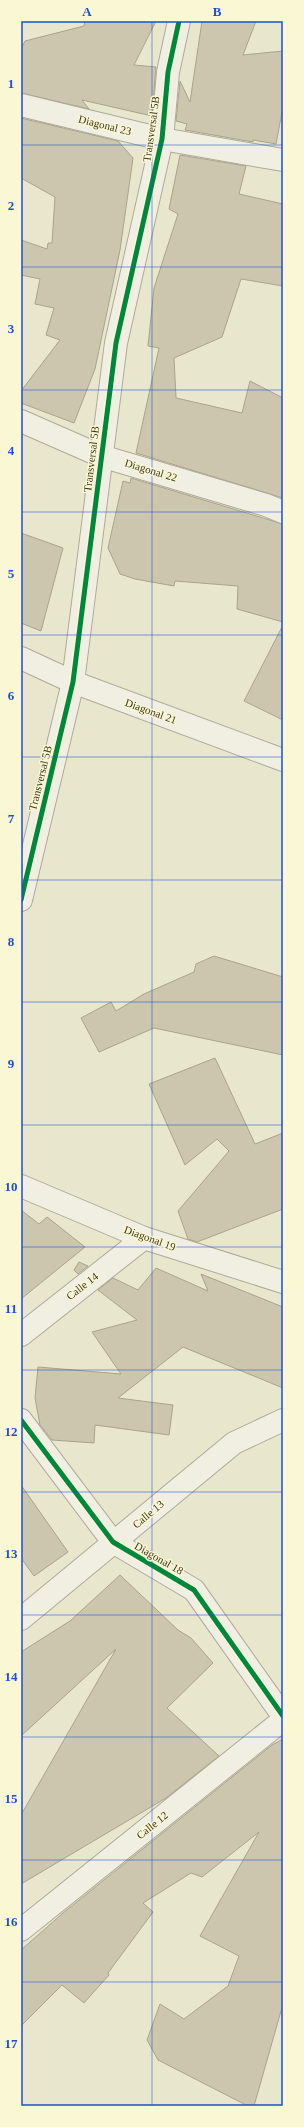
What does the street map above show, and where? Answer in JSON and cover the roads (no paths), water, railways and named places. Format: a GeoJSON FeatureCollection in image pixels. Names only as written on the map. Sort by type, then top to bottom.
{"type":"FeatureCollection","features":[{"type":"Feature","properties":{"kind":"street","name":"Transversal 5B"},"geometry":{"type":"LineString","coordinates":[[21,900],[73,682],[116,343],[162,139],[168,72],[179,21]]}},
{"type":"Feature","properties":{"kind":"street","name":"Diagonal 23"},"geometry":{"type":"LineString","coordinates":[[21,105],[162,139],[283,160]]}},
{"type":"Feature","properties":{"kind":"street","name":"Diagonal 22"},"geometry":{"type":"LineString","coordinates":[[21,421],[102,456],[266,505],[283,512]]}},
{"type":"Feature","properties":{"kind":"street","name":"Diagonal 21"},"geometry":{"type":"LineString","coordinates":[[21,658],[73,682],[283,760]]}},
{"type":"Feature","properties":{"kind":"street","name":"Diagonal 19"},"geometry":{"type":"LineString","coordinates":[[21,1186],[144,1238],[283,1282]]}},
{"type":"Feature","properties":{"kind":"street","name":"Calle 14"},"geometry":{"type":"LineString","coordinates":[[21,1335],[144,1238]]}},
{"type":"Feature","properties":{"kind":"street","name":"Diagonal 18"},"geometry":{"type":"LineString","coordinates":[[21,1420],[114,1542],[194,1590],[283,1716]]}},
{"type":"Feature","properties":{"kind":"street","name":"Calle 13"},"geometry":{"type":"LineString","coordinates":[[21,1619],[234,1443],[283,1420]]}},
{"type":"Feature","properties":{"kind":"street","name":"Calle 12"},"geometry":{"type":"LineString","coordinates":[[21,1930],[283,1720]]}}]}
